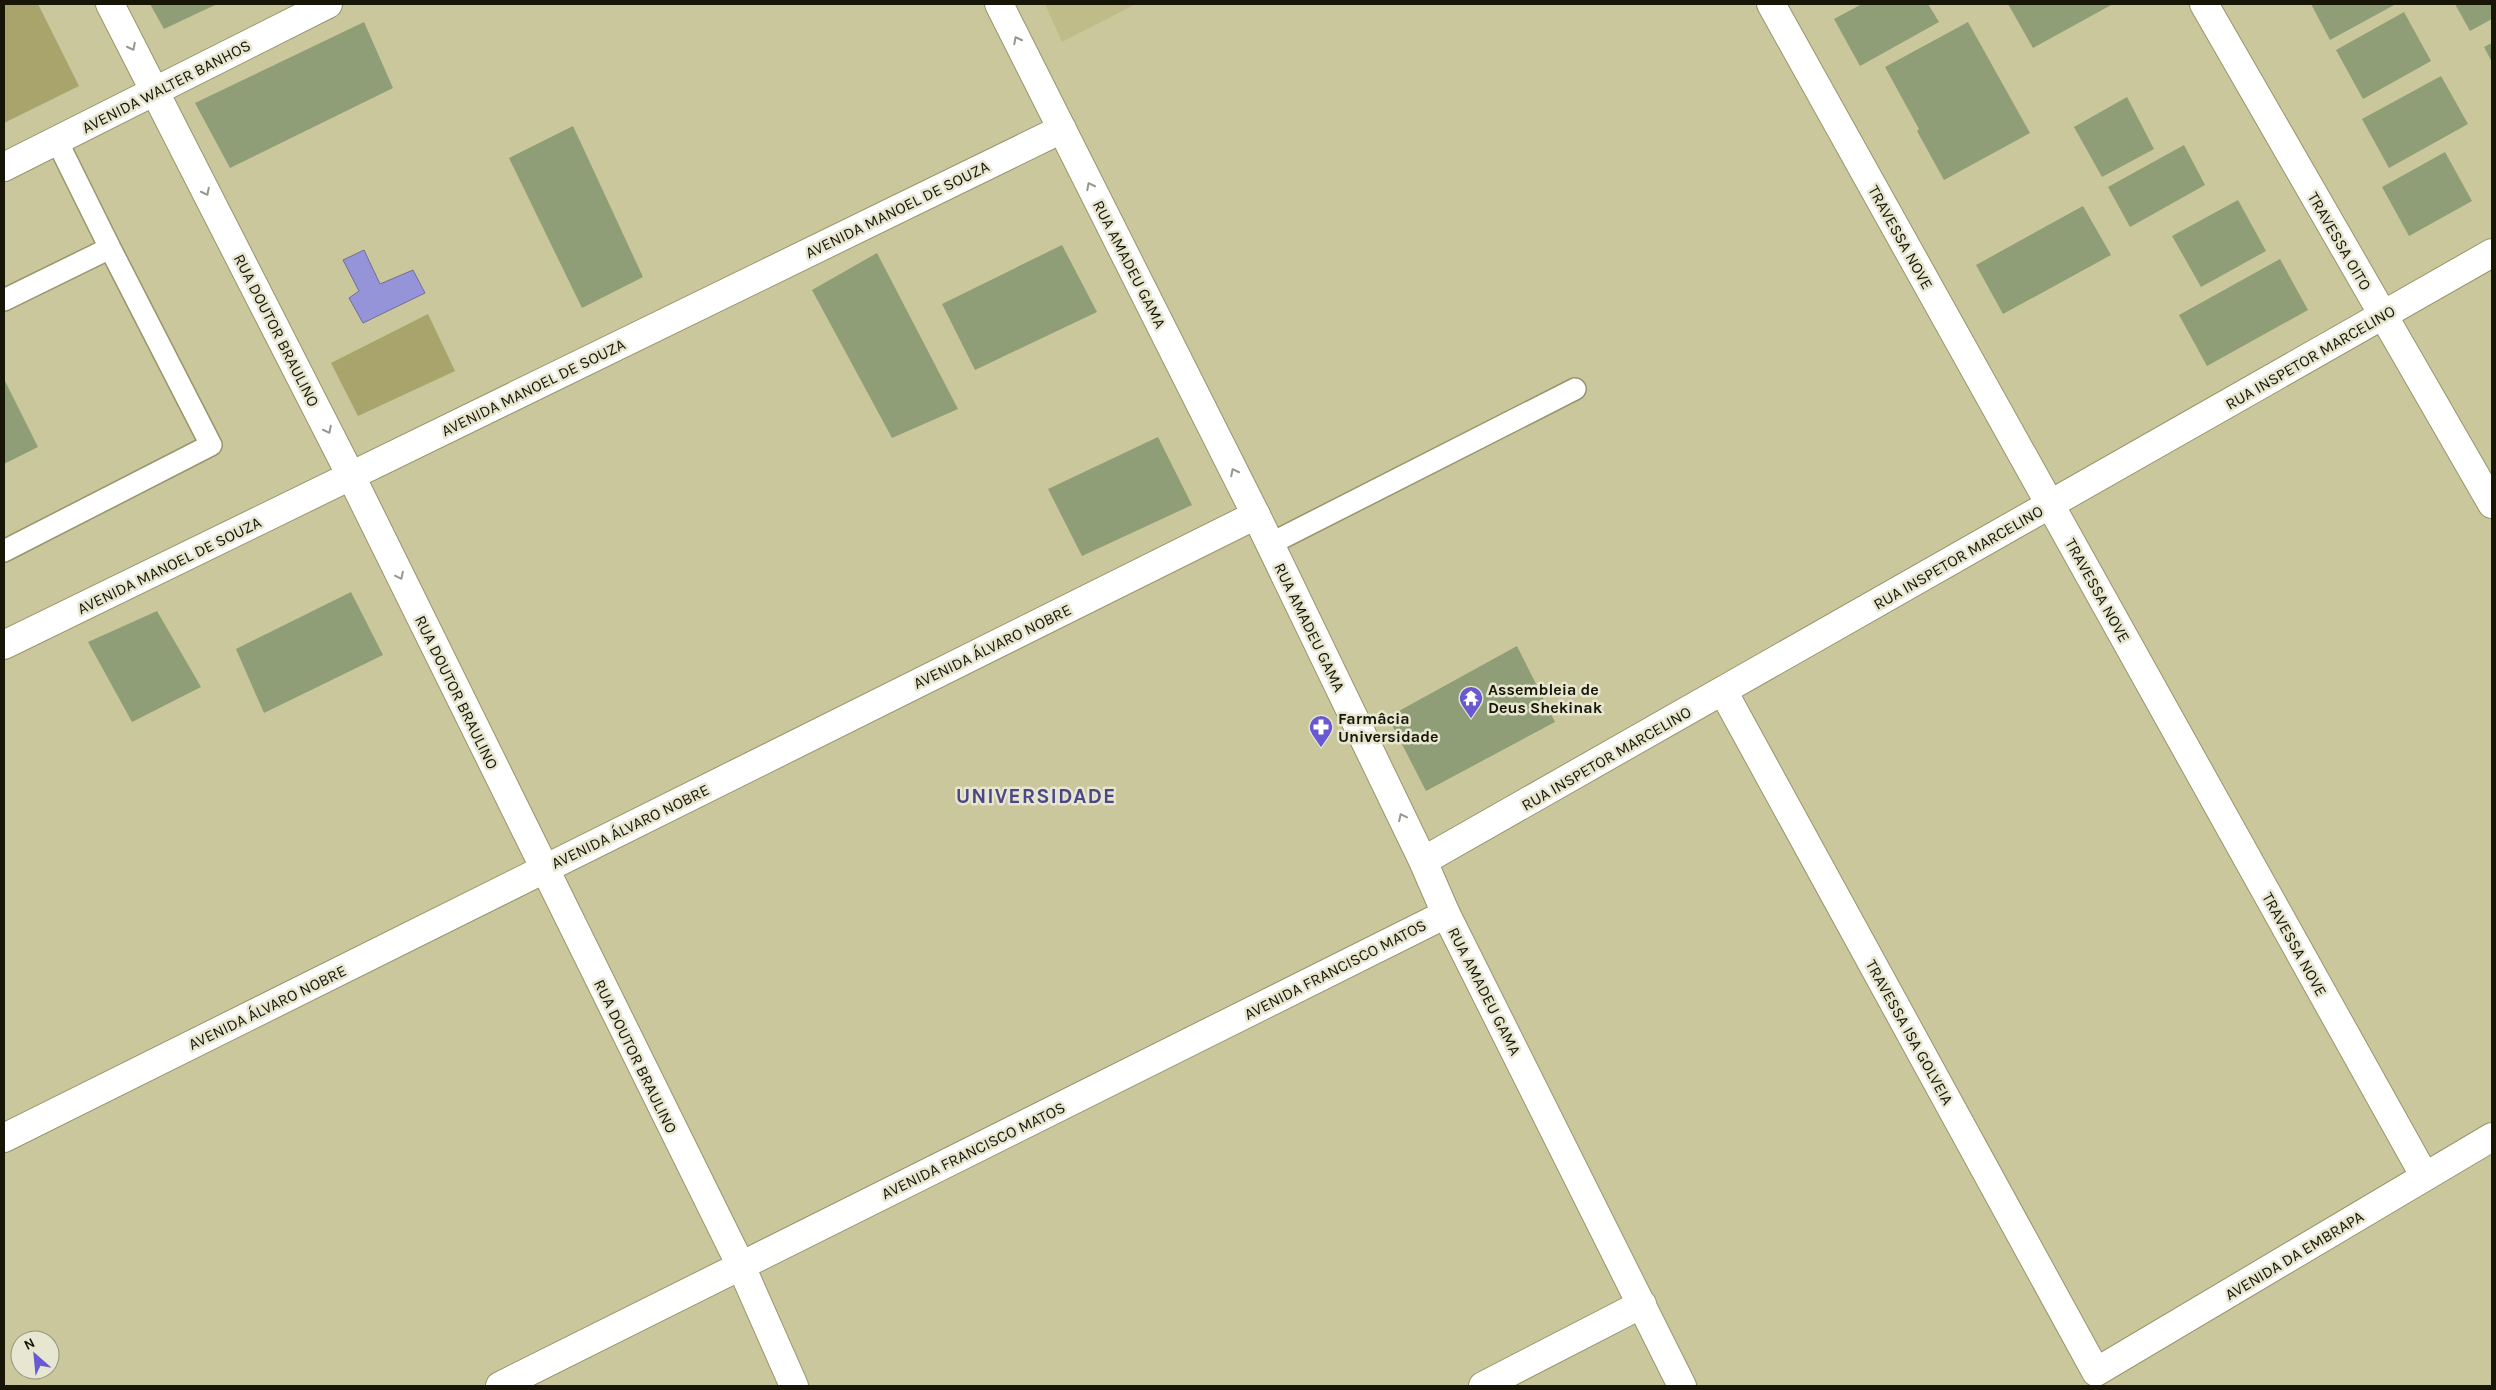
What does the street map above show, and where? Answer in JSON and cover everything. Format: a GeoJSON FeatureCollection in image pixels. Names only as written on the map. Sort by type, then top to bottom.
{"type":"FeatureCollection","features":[{"type":"Feature","properties":{"kind":"street","name":"RUA DOUTOR BRAULINO"},"geometry":{"type":"LineString","coordinates":[[110,4],[351,476],[740,1266],[794,1386]]}},
{"type":"Feature","properties":{"kind":"street","name":"AVENIDA WALTER BANHOS"},"geometry":{"type":"LineString","coordinates":[[4,167],[328,4]]}},
{"type":"Feature","properties":{"kind":"street","name":"RUA AMADEU GAMA"},"geometry":{"type":"LineString","coordinates":[[999,4],[1256,515],[1423,861],[1446,914],[1682,1386]]}},
{"type":"Feature","properties":{"kind":"street","name":"TRAVESSA NOVE"},"geometry":{"type":"LineString","coordinates":[[1771,4],[2425,1177]]}},
{"type":"Feature","properties":{"kind":"street","name":"TRAVESSA OITO"},"geometry":{"type":"LineString","coordinates":[[2204,4],[2492,504]]}},
{"type":"Feature","properties":{"kind":"street","name":"AVENIDA MANOEL DE SOUZA"},"geometry":{"type":"LineString","coordinates":[[4,645],[1062,129]]}},
{"type":"Feature","properties":{"kind":"street","name":"RUA INSPETOR MARCELINO"},"geometry":{"type":"LineString","coordinates":[[1423,861],[2492,252]]}},
{"type":"Feature","properties":{"kind":"street","name":"AVENIDA ÁLVARO NOBRE"},"geometry":{"type":"LineString","coordinates":[[4,1138],[1256,515]]}},
{"type":"Feature","properties":{"kind":"street","name":"TRAVESSA ISA GOLVEIA"},"geometry":{"type":"LineString","coordinates":[[1723,691],[2095,1379]]}},
{"type":"Feature","properties":{"kind":"street","name":"AVENIDA FRANCISCO MATOS"},"geometry":{"type":"LineString","coordinates":[[500,1386],[1446,914]]}},
{"type":"Feature","properties":{"kind":"street","name":"AVENIDA DA EMBRAPA"},"geometry":{"type":"LineString","coordinates":[[2095,1379],[2492,1137]]}},
{"type":"Feature","properties":{"kind":"street"},"geometry":{"type":"LineString","coordinates":[[1483,1386],[1642,1304]]}},
{"type":"Feature","properties":{"kind":"lane"},"geometry":{"type":"LineString","coordinates":[[4,551],[211,445],[57,141]]}},
{"type":"Feature","properties":{"kind":"lane"},"geometry":{"type":"LineString","coordinates":[[4,300],[110,248]]}},
{"type":"Feature","properties":{"kind":"lane"},"geometry":{"type":"LineString","coordinates":[[1270,544],[1576,389]]}},
{"type":"Feature","properties":{"kind":"shaded area"},"geometry":{"type":"Polygon","coordinates":[[[4,4],[38,4],[79,86],[4,123],[4,4]]]}},
{"type":"Feature","properties":{"kind":"shaded area"},"geometry":{"type":"Polygon","coordinates":[[[1045,4],[1136,4],[1062,42],[1045,4]]]}},
{"type":"Feature","properties":{"kind":"shaded area"},"geometry":{"type":"Polygon","coordinates":[[[428,314],[455,371],[358,416],[331,363],[428,314]]]}},
{"type":"Feature","properties":{"kind":"water"},"geometry":{"type":"Polygon","coordinates":[[[364,250],[380,284],[413,270],[425,293],[363,323],[349,298],[359,291],[343,260],[364,250]]]}},
{"type":"Feature","properties":{"kind":"building"},"geometry":{"type":"Polygon","coordinates":[[[150,4],[217,4],[164,29],[150,4]]]}},
{"type":"Feature","properties":{"kind":"building"},"geometry":{"type":"Polygon","coordinates":[[[1862,4],[1928,4],[1939,22],[1860,66],[1834,19],[1862,4]]]}},
{"type":"Feature","properties":{"kind":"building"},"geometry":{"type":"Polygon","coordinates":[[[2008,4],[2113,4],[2033,48],[2008,4]]]}},
{"type":"Feature","properties":{"kind":"building"},"geometry":{"type":"Polygon","coordinates":[[[2311,4],[2396,4],[2330,40],[2311,4]]]}},
{"type":"Feature","properties":{"kind":"building"},"geometry":{"type":"Polygon","coordinates":[[[2455,4],[2492,4],[2492,19],[2470,31],[2455,4]]]}},
{"type":"Feature","properties":{"kind":"building"},"geometry":{"type":"Polygon","coordinates":[[[2404,12],[2431,61],[2363,99],[2336,50],[2404,12]]]}},
{"type":"Feature","properties":{"kind":"building"},"geometry":{"type":"Polygon","coordinates":[[[364,22],[393,88],[230,168],[195,103],[364,22]]]}},
{"type":"Feature","properties":{"kind":"building"},"geometry":{"type":"Polygon","coordinates":[[[1968,22],[2030,133],[1944,180],[1885,67],[1968,22]]]}},
{"type":"Feature","properties":{"kind":"building"},"geometry":{"type":"Polygon","coordinates":[[[2492,43],[2492,62],[2484,47],[2492,43]]]}},
{"type":"Feature","properties":{"kind":"building"},"geometry":{"type":"Polygon","coordinates":[[[2441,76],[2468,124],[2389,168],[2362,119],[2441,76]]]}},
{"type":"Feature","properties":{"kind":"building"},"geometry":{"type":"Polygon","coordinates":[[[2127,97],[2154,149],[2102,177],[2074,127],[2127,97]]]}},
{"type":"Feature","properties":{"kind":"building"},"geometry":{"type":"Polygon","coordinates":[[[573,126],[643,277],[582,308],[509,158],[573,126]]]}},
{"type":"Feature","properties":{"kind":"building"},"geometry":{"type":"Polygon","coordinates":[[[2184,145],[2205,185],[2130,227],[2108,187],[2184,145]]]}},
{"type":"Feature","properties":{"kind":"building"},"geometry":{"type":"Polygon","coordinates":[[[2445,152],[2472,201],[2409,236],[2382,187],[2445,152]]]}},
{"type":"Feature","properties":{"kind":"building"},"geometry":{"type":"Polygon","coordinates":[[[2238,200],[2266,251],[2201,287],[2172,236],[2238,200]]]}},
{"type":"Feature","properties":{"kind":"building"},"geometry":{"type":"Polygon","coordinates":[[[2083,206],[2111,255],[2003,314],[1976,265],[2083,206]]]}},
{"type":"Feature","properties":{"kind":"building"},"geometry":{"type":"Polygon","coordinates":[[[1062,245],[1097,312],[975,370],[942,304],[1062,245]]]}},
{"type":"Feature","properties":{"kind":"building"},"geometry":{"type":"Polygon","coordinates":[[[877,253],[958,409],[892,438],[812,290],[877,253]]]}},
{"type":"Feature","properties":{"kind":"building"},"geometry":{"type":"Polygon","coordinates":[[[2280,259],[2308,310],[2207,366],[2179,315],[2280,259]]]}},
{"type":"Feature","properties":{"kind":"building"},"geometry":{"type":"Polygon","coordinates":[[[4,379],[38,447],[4,464],[4,379]]]}},
{"type":"Feature","properties":{"kind":"building"},"geometry":{"type":"Polygon","coordinates":[[[1158,437],[1192,505],[1082,556],[1048,489],[1158,437]]]}},
{"type":"Feature","properties":{"kind":"building"},"geometry":{"type":"Polygon","coordinates":[[[351,592],[383,655],[264,713],[236,649],[351,592]]]}},
{"type":"Feature","properties":{"kind":"building"},"geometry":{"type":"Polygon","coordinates":[[[157,611],[201,687],[132,722],[88,642],[157,611]]]}},
{"type":"Feature","properties":{"kind":"building","name":"Assembleia de Deus Shekinak"},"geometry":{"type":"Polygon","coordinates":[[[1517,646],[1555,722],[1426,791],[1388,717],[1517,646]]]}},
{"type":"Feature","properties":{"kind":"place","name":"Assembleia de Deus Shekinak"},"geometry":{"type":"Point","coordinates":[1471,719]}},
{"type":"Feature","properties":{"kind":"place","name":"Farmâcia Universidade"},"geometry":{"type":"Point","coordinates":[1321,748]}},
{"type":"Feature","properties":{"kind":"district","name":"UNIVERSIDADE"},"geometry":{"type":"Point","coordinates":[1036,796]}}]}
